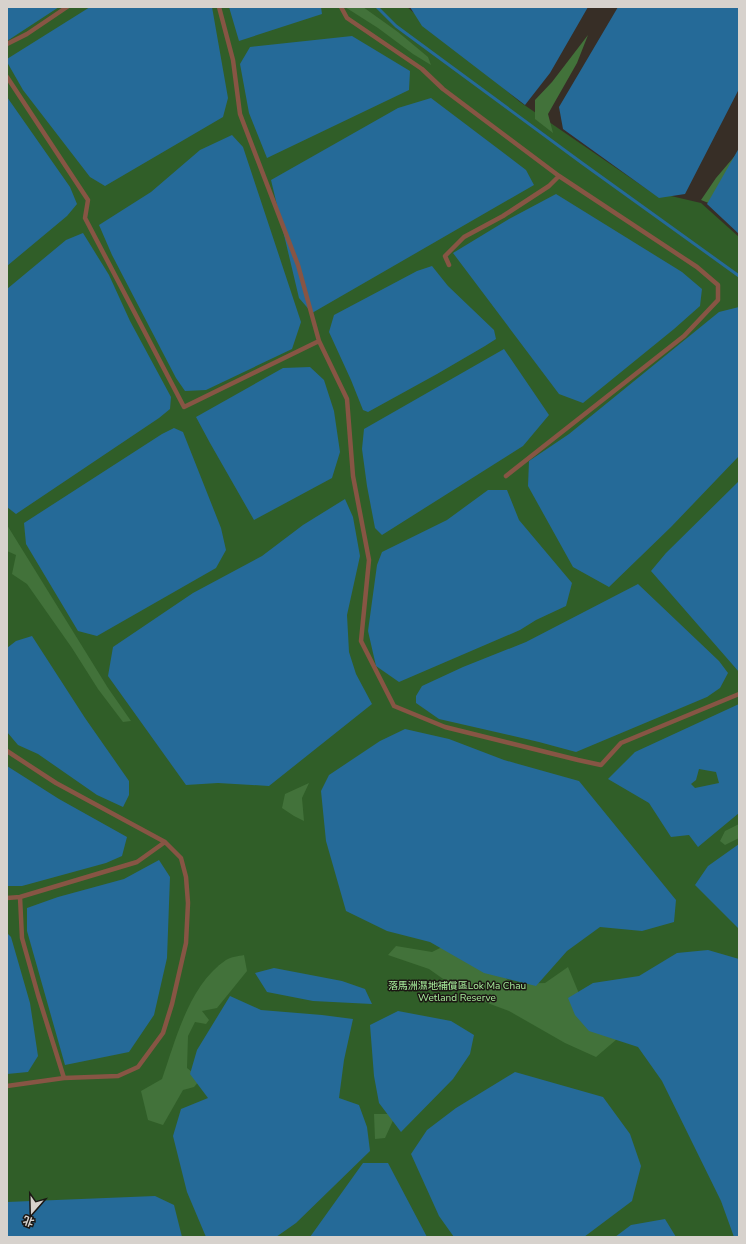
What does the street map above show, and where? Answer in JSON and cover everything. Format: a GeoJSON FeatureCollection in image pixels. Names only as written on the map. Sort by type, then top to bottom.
{"type":"FeatureCollection","features":[{"type":"Feature","properties":{"kind":"lane"},"geometry":{"type":"LineString","coordinates":[[7,44],[27,34],[67,7]]}},
{"type":"Feature","properties":{"kind":"lane"},"geometry":{"type":"LineString","coordinates":[[219,7],[232,60],[240,114],[298,265],[319,341],[347,399],[353,476],[369,560],[361,641],[394,706],[445,727],[571,759],[601,765],[621,743],[739,694]]}},
{"type":"Feature","properties":{"kind":"lane"},"geometry":{"type":"LineString","coordinates":[[341,7],[347,18],[422,69],[443,89],[559,176],[697,267],[718,285],[718,300],[684,336],[506,476]]}},
{"type":"Feature","properties":{"kind":"lane"},"geometry":{"type":"LineString","coordinates":[[7,77],[88,200],[85,218],[184,407],[319,341]]}},
{"type":"Feature","properties":{"kind":"lane"},"geometry":{"type":"LineString","coordinates":[[449,265],[445,256],[464,237],[503,216],[549,186],[559,176]]}},
{"type":"Feature","properties":{"kind":"lane"},"geometry":{"type":"LineString","coordinates":[[7,751],[56,783],[165,842],[181,858],[186,877],[188,903],[186,943],[172,1004],[163,1033],[138,1067],[118,1076],[64,1078],[7,1086]]}},
{"type":"Feature","properties":{"kind":"lane"},"geometry":{"type":"LineString","coordinates":[[7,898],[20,897],[137,862],[165,842]]}},
{"type":"Feature","properties":{"kind":"lane"},"geometry":{"type":"LineString","coordinates":[[20,897],[22,938],[64,1078]]}},
{"type":"Feature","properties":{"kind":"green space","name":"落馬洲濕地補償區Lok Ma Chau Wetland Reserve"},"geometry":{"type":"Polygon","coordinates":[[[7,7],[407,7],[520,102],[654,194],[671,196],[701,203],[739,237],[739,1237],[7,1237],[7,7]]]}},
{"type":"Feature","properties":{"kind":"green space"},"geometry":{"type":"Polygon","coordinates":[[[345,7],[363,7],[398,32],[428,57],[431,65],[413,54],[378,28],[345,7]]]}},
{"type":"Feature","properties":{"kind":"green space"},"geometry":{"type":"Polygon","coordinates":[[[588,35],[577,63],[548,114],[553,133],[535,119],[535,100],[552,82],[588,35]]]}},
{"type":"Feature","properties":{"kind":"green space"},"geometry":{"type":"Polygon","coordinates":[[[739,151],[711,204],[701,200],[716,178],[739,151]]]}},
{"type":"Feature","properties":{"kind":"green space"},"geometry":{"type":"Polygon","coordinates":[[[7,525],[108,688],[131,721],[123,722],[98,689],[72,648],[27,584],[12,574],[16,555],[7,551],[7,525]]]}},
{"type":"Feature","properties":{"kind":"green space"},"geometry":{"type":"Polygon","coordinates":[[[309,783],[302,798],[304,821],[282,808],[285,794],[309,783]]]}},
{"type":"Feature","properties":{"kind":"green space"},"geometry":{"type":"Polygon","coordinates":[[[739,824],[739,838],[725,845],[720,841],[725,831],[739,824]]]}},
{"type":"Feature","properties":{"kind":"green space"},"geometry":{"type":"Polygon","coordinates":[[[452,942],[489,958],[511,984],[545,983],[568,967],[587,1013],[624,1033],[596,1057],[565,1043],[509,1011],[466,995],[429,969],[388,955],[396,946],[432,952],[452,942]]]}},
{"type":"Feature","properties":{"kind":"green space"},"geometry":{"type":"Polygon","coordinates":[[[244,955],[247,971],[217,1008],[202,1011],[209,1020],[206,1024],[195,1022],[188,1036],[187,1068],[201,1079],[194,1087],[183,1090],[163,1125],[148,1120],[141,1091],[162,1079],[185,1014],[193,998],[213,971],[226,960],[244,955]]]}},
{"type":"Feature","properties":{"kind":"green space"},"geometry":{"type":"Polygon","coordinates":[[[374,1114],[396,1114],[385,1138],[375,1139],[374,1114]]]}},
{"type":"Feature","properties":{"kind":"water"},"geometry":{"type":"Polygon","coordinates":[[[7,7],[59,7],[7,41],[7,7]]]}},
{"type":"Feature","properties":{"kind":"water"},"geometry":{"type":"Polygon","coordinates":[[[90,7],[212,7],[228,98],[223,117],[105,186],[90,177],[23,90],[7,62],[7,59],[90,7]]]}},
{"type":"Feature","properties":{"kind":"water"},"geometry":{"type":"Polygon","coordinates":[[[229,7],[321,7],[322,14],[239,41],[229,7]]]}},
{"type":"Feature","properties":{"kind":"water"},"geometry":{"type":"Polygon","coordinates":[[[410,7],[588,7],[550,73],[525,105],[422,26],[410,7]]]}},
{"type":"Feature","properties":{"kind":"water"},"geometry":{"type":"Polygon","coordinates":[[[618,7],[739,7],[739,89],[685,194],[659,198],[563,129],[559,107],[618,7]]]}},
{"type":"Feature","properties":{"kind":"water"},"geometry":{"type":"Polygon","coordinates":[[[352,36],[410,71],[409,90],[267,158],[249,113],[240,64],[250,47],[352,36]]]}},
{"type":"Feature","properties":{"kind":"water"},"geometry":{"type":"Polygon","coordinates":[[[7,97],[70,187],[77,204],[67,216],[7,266],[7,97]]]}},
{"type":"Feature","properties":{"kind":"water"},"geometry":{"type":"Polygon","coordinates":[[[431,98],[526,170],[534,185],[312,313],[299,298],[271,180],[398,108],[431,98]]]}},
{"type":"Feature","properties":{"kind":"water"},"geometry":{"type":"Polygon","coordinates":[[[232,135],[243,147],[301,322],[292,349],[206,390],[185,391],[176,378],[112,255],[99,225],[151,192],[200,150],[232,135]]]}},
{"type":"Feature","properties":{"kind":"water"},"geometry":{"type":"Polygon","coordinates":[[[739,148],[739,234],[707,204],[739,148]]]}},
{"type":"Feature","properties":{"kind":"water"},"geometry":{"type":"Polygon","coordinates":[[[556,194],[682,272],[702,289],[700,306],[583,403],[559,394],[453,253],[509,219],[556,194]]]}},
{"type":"Feature","properties":{"kind":"water"},"geometry":{"type":"Polygon","coordinates":[[[83,233],[109,275],[130,321],[171,397],[170,409],[159,418],[16,514],[7,507],[7,289],[66,240],[83,233]]]}},
{"type":"Feature","properties":{"kind":"water"},"geometry":{"type":"Polygon","coordinates":[[[432,266],[448,286],[494,330],[496,339],[368,412],[363,410],[329,332],[334,315],[417,271],[432,266]]]}},
{"type":"Feature","properties":{"kind":"water"},"geometry":{"type":"Polygon","coordinates":[[[739,307],[739,456],[671,527],[609,587],[573,567],[528,486],[529,461],[569,434],[719,312],[739,307]]]}},
{"type":"Feature","properties":{"kind":"water"},"geometry":{"type":"Polygon","coordinates":[[[504,349],[549,415],[523,446],[382,535],[375,528],[367,486],[362,449],[364,429],[504,349]]]}},
{"type":"Feature","properties":{"kind":"water"},"geometry":{"type":"Polygon","coordinates":[[[310,367],[324,380],[334,411],[340,452],[332,478],[254,520],[196,417],[283,368],[310,367]]]}},
{"type":"Feature","properties":{"kind":"water"},"geometry":{"type":"Polygon","coordinates":[[[174,428],[183,432],[221,528],[226,550],[216,568],[97,636],[78,631],[26,544],[24,523],[162,434],[174,428]]]}},
{"type":"Feature","properties":{"kind":"water"},"geometry":{"type":"Polygon","coordinates":[[[739,481],[739,672],[651,571],[666,553],[739,481]]]}},
{"type":"Feature","properties":{"kind":"water"},"geometry":{"type":"Polygon","coordinates":[[[488,490],[507,490],[519,520],[572,583],[566,606],[536,620],[520,630],[399,682],[376,666],[368,631],[377,565],[382,552],[447,520],[488,490]]]}},
{"type":"Feature","properties":{"kind":"water"},"geometry":{"type":"Polygon","coordinates":[[[345,499],[353,517],[360,556],[347,615],[349,652],[356,674],[372,704],[269,786],[218,783],[186,785],[108,676],[113,647],[193,593],[262,556],[303,525],[345,499]]]}},
{"type":"Feature","properties":{"kind":"water"},"geometry":{"type":"Polygon","coordinates":[[[638,584],[719,661],[728,673],[720,688],[707,697],[576,752],[439,719],[416,703],[416,696],[422,686],[463,667],[526,642],[638,584]]]}},
{"type":"Feature","properties":{"kind":"water"},"geometry":{"type":"Polygon","coordinates":[[[32,636],[85,718],[129,781],[129,795],[123,807],[97,795],[38,754],[18,745],[7,732],[7,648],[16,641],[32,636]]]}},
{"type":"Feature","properties":{"kind":"water"},"geometry":{"type":"Polygon","coordinates":[[[739,704],[739,813],[698,847],[689,835],[671,837],[649,803],[608,779],[635,752],[739,704]],[[699,769],[696,780],[691,784],[695,788],[719,783],[716,772],[699,769]]]}},
{"type":"Feature","properties":{"kind":"water"},"geometry":{"type":"Polygon","coordinates":[[[405,729],[449,739],[504,760],[579,781],[676,900],[674,922],[642,931],[600,927],[567,951],[536,986],[484,973],[430,942],[387,931],[346,911],[326,841],[321,791],[329,775],[380,741],[405,729]]]}},
{"type":"Feature","properties":{"kind":"water"},"geometry":{"type":"Polygon","coordinates":[[[7,766],[59,799],[127,837],[122,856],[106,863],[22,886],[7,886],[7,766]]]}},
{"type":"Feature","properties":{"kind":"water"},"geometry":{"type":"Polygon","coordinates":[[[739,844],[739,929],[695,885],[708,866],[739,844]]]}},
{"type":"Feature","properties":{"kind":"water"},"geometry":{"type":"Polygon","coordinates":[[[159,860],[170,877],[167,958],[154,1015],[129,1052],[65,1065],[27,931],[27,908],[58,897],[124,879],[159,860]]]}},
{"type":"Feature","properties":{"kind":"water"},"geometry":{"type":"Polygon","coordinates":[[[7,933],[11,937],[30,1003],[38,1056],[28,1072],[7,1074],[7,933]]]}},
{"type":"Feature","properties":{"kind":"water"},"geometry":{"type":"Polygon","coordinates":[[[708,950],[739,959],[739,1237],[734,1237],[721,1201],[662,1081],[638,1047],[589,1031],[575,1015],[568,998],[593,983],[639,976],[677,953],[708,950]]]}},
{"type":"Feature","properties":{"kind":"water"},"geometry":{"type":"Polygon","coordinates":[[[274,968],[342,981],[365,989],[372,1004],[313,1001],[267,992],[255,973],[274,968]]]}},
{"type":"Feature","properties":{"kind":"water"},"geometry":{"type":"Polygon","coordinates":[[[230,996],[261,1010],[353,1019],[344,1060],[339,1098],[359,1105],[367,1127],[370,1151],[296,1223],[276,1237],[206,1237],[187,1192],[173,1136],[181,1109],[208,1098],[190,1074],[197,1050],[230,996]]]}},
{"type":"Feature","properties":{"kind":"water"},"geometry":{"type":"Polygon","coordinates":[[[398,1011],[451,1021],[474,1035],[470,1054],[453,1079],[401,1132],[379,1103],[374,1076],[370,1025],[398,1011]]]}},
{"type":"Feature","properties":{"kind":"water"},"geometry":{"type":"Polygon","coordinates":[[[515,1072],[603,1097],[630,1134],[641,1166],[632,1201],[584,1237],[454,1237],[439,1216],[411,1154],[427,1130],[456,1108],[515,1072]]]}},
{"type":"Feature","properties":{"kind":"water"},"geometry":{"type":"Polygon","coordinates":[[[363,1163],[388,1163],[427,1237],[310,1237],[363,1163]]]}},
{"type":"Feature","properties":{"kind":"water"},"geometry":{"type":"Polygon","coordinates":[[[155,1196],[174,1205],[182,1237],[7,1237],[7,1202],[155,1196]]]}},
{"type":"Feature","properties":{"kind":"water"},"geometry":{"type":"Polygon","coordinates":[[[665,1219],[676,1237],[615,1237],[631,1225],[665,1219]]]}},
{"type":"Feature","properties":{"kind":"waterway"},"geometry":{"type":"LineString","coordinates":[[377,7],[396,26],[739,276]]}}]}
